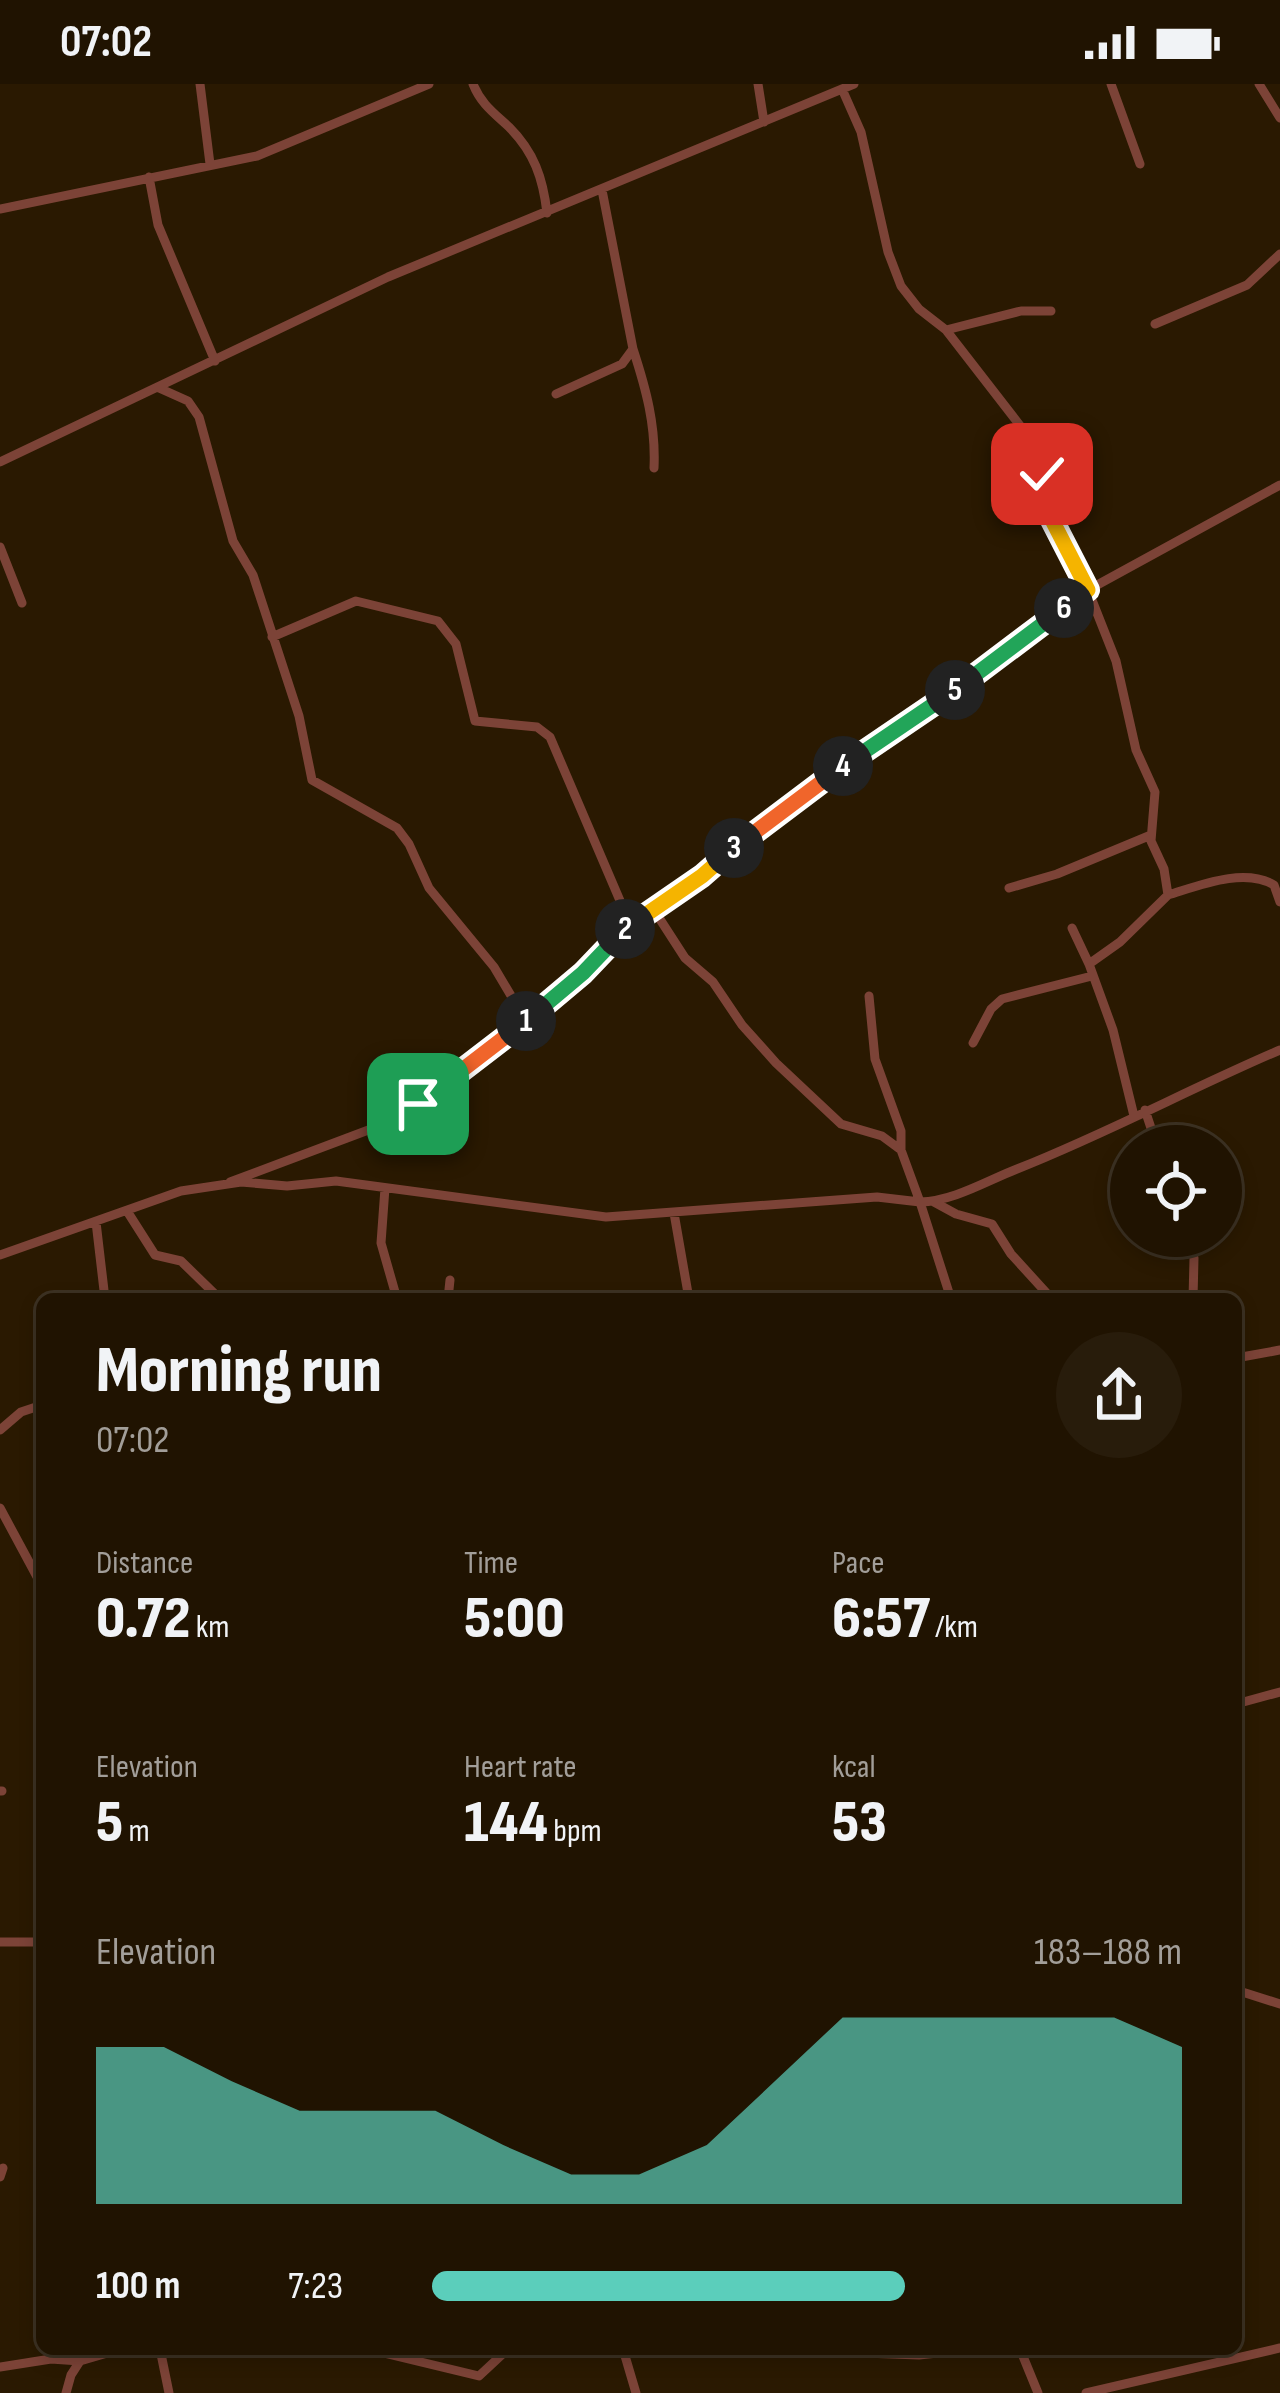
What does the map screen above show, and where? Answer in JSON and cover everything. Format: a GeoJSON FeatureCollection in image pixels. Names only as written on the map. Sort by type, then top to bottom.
{"type":"FeatureCollection","features":[{"type":"Feature","properties":{"kind":"street"},"geometry":{"type":"LineString","coordinates":[[200,84],[210,164]]}},
{"type":"Feature","properties":{"kind":"street"},"geometry":{"type":"LineString","coordinates":[[0,209],[274,151],[429,84]]}},
{"type":"Feature","properties":{"kind":"street"},"geometry":{"type":"LineString","coordinates":[[473,84],[484,105],[517,135],[538,167],[548,213]]}},
{"type":"Feature","properties":{"kind":"street"},"geometry":{"type":"LineString","coordinates":[[758,84],[764,122]]}},
{"type":"Feature","properties":{"kind":"street"},"geometry":{"type":"LineString","coordinates":[[0,462],[388,277],[854,84]]}},
{"type":"Feature","properties":{"kind":"street"},"geometry":{"type":"LineString","coordinates":[[1112,84],[1140,164]]}},
{"type":"Feature","properties":{"kind":"street"},"geometry":{"type":"LineString","coordinates":[[1259,84],[1280,118]]}},
{"type":"Feature","properties":{"kind":"street"},"geometry":{"type":"LineString","coordinates":[[842,89],[861,132],[888,252],[901,286],[920,310],[946,329],[1025,432],[1042,474],[1057,533],[1088,590],[1116,661],[1136,750],[1151,778],[1151,835],[1167,878],[1168,895]]}},
{"type":"Feature","properties":{"kind":"street"},"geometry":{"type":"LineString","coordinates":[[149,177],[158,225],[215,362]]}},
{"type":"Feature","properties":{"kind":"street"},"geometry":{"type":"LineString","coordinates":[[602,190],[633,349],[647,392],[655,436],[654,468]]}},
{"type":"Feature","properties":{"kind":"street"},"geometry":{"type":"LineString","coordinates":[[1155,324],[1247,285],[1280,254]]}},
{"type":"Feature","properties":{"kind":"street"},"geometry":{"type":"LineString","coordinates":[[946,329],[1022,311],[1051,311]]}},
{"type":"Feature","properties":{"kind":"street"},"geometry":{"type":"LineString","coordinates":[[556,394],[622,364],[633,349]]}},
{"type":"Feature","properties":{"kind":"street"},"geometry":{"type":"LineString","coordinates":[[158,388],[188,400],[199,417],[233,541],[253,575],[299,716],[312,780],[397,828],[410,844],[429,888],[494,967],[526,1021]]}},
{"type":"Feature","properties":{"kind":"street"},"geometry":{"type":"LineString","coordinates":[[0,1255],[181,1191],[230,1183],[395,1120],[526,1021],[583,973],[630,924],[838,770],[964,685],[1088,590],[1280,485]]}},
{"type":"Feature","properties":{"kind":"street"},"geometry":{"type":"LineString","coordinates":[[0,548],[22,603]]}},
{"type":"Feature","properties":{"kind":"street"},"geometry":{"type":"LineString","coordinates":[[272,638],[346,604],[364,601],[389,612],[438,621],[456,644],[475,721],[537,727],[550,737],[630,924]]}},
{"type":"Feature","properties":{"kind":"street"},"geometry":{"type":"LineString","coordinates":[[1009,888],[1151,835]]}},
{"type":"Feature","properties":{"kind":"street"},"geometry":{"type":"LineString","coordinates":[[974,1043],[1002,998],[1090,970],[1168,895],[1220,879],[1264,879],[1277,881],[1280,902]]}},
{"type":"Feature","properties":{"kind":"street"},"geometry":{"type":"LineString","coordinates":[[653,910],[685,958],[713,982],[742,1025],[788,1074],[841,1124],[882,1136],[901,1150]]}},
{"type":"Feature","properties":{"kind":"street"},"geometry":{"type":"LineString","coordinates":[[1072,928],[1113,1030],[1133,1116]]}},
{"type":"Feature","properties":{"kind":"street"},"geometry":{"type":"LineString","coordinates":[[869,996],[875,1059],[949,1293]]}},
{"type":"Feature","properties":{"kind":"street"},"geometry":{"type":"LineString","coordinates":[[230,1183],[287,1186],[336,1181],[596,1216],[877,1197],[934,1202],[1077,1145],[1280,1050]]}},
{"type":"Feature","properties":{"kind":"street"},"geometry":{"type":"LineString","coordinates":[[1145,1110],[1150,1125]]}},
{"type":"Feature","properties":{"kind":"street"},"geometry":{"type":"LineString","coordinates":[[385,1188],[381,1243],[395,1293]]}},
{"type":"Feature","properties":{"kind":"street"},"geometry":{"type":"LineString","coordinates":[[934,1202],[992,1224],[1011,1254],[1047,1293]]}},
{"type":"Feature","properties":{"kind":"street"},"geometry":{"type":"LineString","coordinates":[[127,1210],[155,1256],[181,1261],[214,1293]]}},
{"type":"Feature","properties":{"kind":"street"},"geometry":{"type":"LineString","coordinates":[[674,1213],[688,1293]]}},
{"type":"Feature","properties":{"kind":"street"},"geometry":{"type":"LineString","coordinates":[[97,1222],[105,1293]]}},
{"type":"Feature","properties":{"kind":"street"},"geometry":{"type":"LineString","coordinates":[[1193,1293],[1195,1257]]}},
{"type":"Feature","properties":{"kind":"street"},"geometry":{"type":"LineString","coordinates":[[449,1293],[450,1280]]}},
{"type":"Feature","properties":{"kind":"street"},"geometry":{"type":"LineString","coordinates":[[1242,1357],[1280,1350]]}},
{"type":"Feature","properties":{"kind":"street"},"geometry":{"type":"LineString","coordinates":[[0,1430],[21,1412],[36,1407]]}},
{"type":"Feature","properties":{"kind":"street"},"geometry":{"type":"LineString","coordinates":[[0,1508],[36,1575]]}},
{"type":"Feature","properties":{"kind":"street"},"geometry":{"type":"LineString","coordinates":[[1242,1702],[1280,1692]]}},
{"type":"Feature","properties":{"kind":"street"},"geometry":{"type":"LineString","coordinates":[[0,1942],[36,1942]]}},
{"type":"Feature","properties":{"kind":"street"},"geometry":{"type":"LineString","coordinates":[[1242,1992],[1280,2004]]}},
{"type":"Feature","properties":{"kind":"street"},"geometry":{"type":"LineString","coordinates":[[1086,2393],[1280,2348]]}},
{"type":"Feature","properties":{"kind":"street"},"geometry":{"type":"LineString","coordinates":[[0,2367],[100,2355]]}},
{"type":"Feature","properties":{"kind":"street"},"geometry":{"type":"LineString","coordinates":[[161,2355],[169,2393]]}},
{"type":"Feature","properties":{"kind":"street"},"geometry":{"type":"LineString","coordinates":[[391,2355],[477,2376],[501,2355]]}},
{"type":"Feature","properties":{"kind":"street"},"geometry":{"type":"LineString","coordinates":[[624,2355],[636,2393]]}},
{"type":"Feature","properties":{"kind":"street"},"geometry":{"type":"LineString","coordinates":[[1022,2355],[1038,2393]]}},
{"type":"Feature","properties":{"kind":"street"},"geometry":{"type":"LineString","coordinates":[[66,2393],[80,2361]]}},
{"type":"Feature","properties":{"kind":"route"},"geometry":{"type":"LineString","coordinates":[[418,1104],[502,1043],[583,973],[630,924],[702,876],[838,770],[964,685],[1088,590],[1062,546],[1042,474]]}}]}
